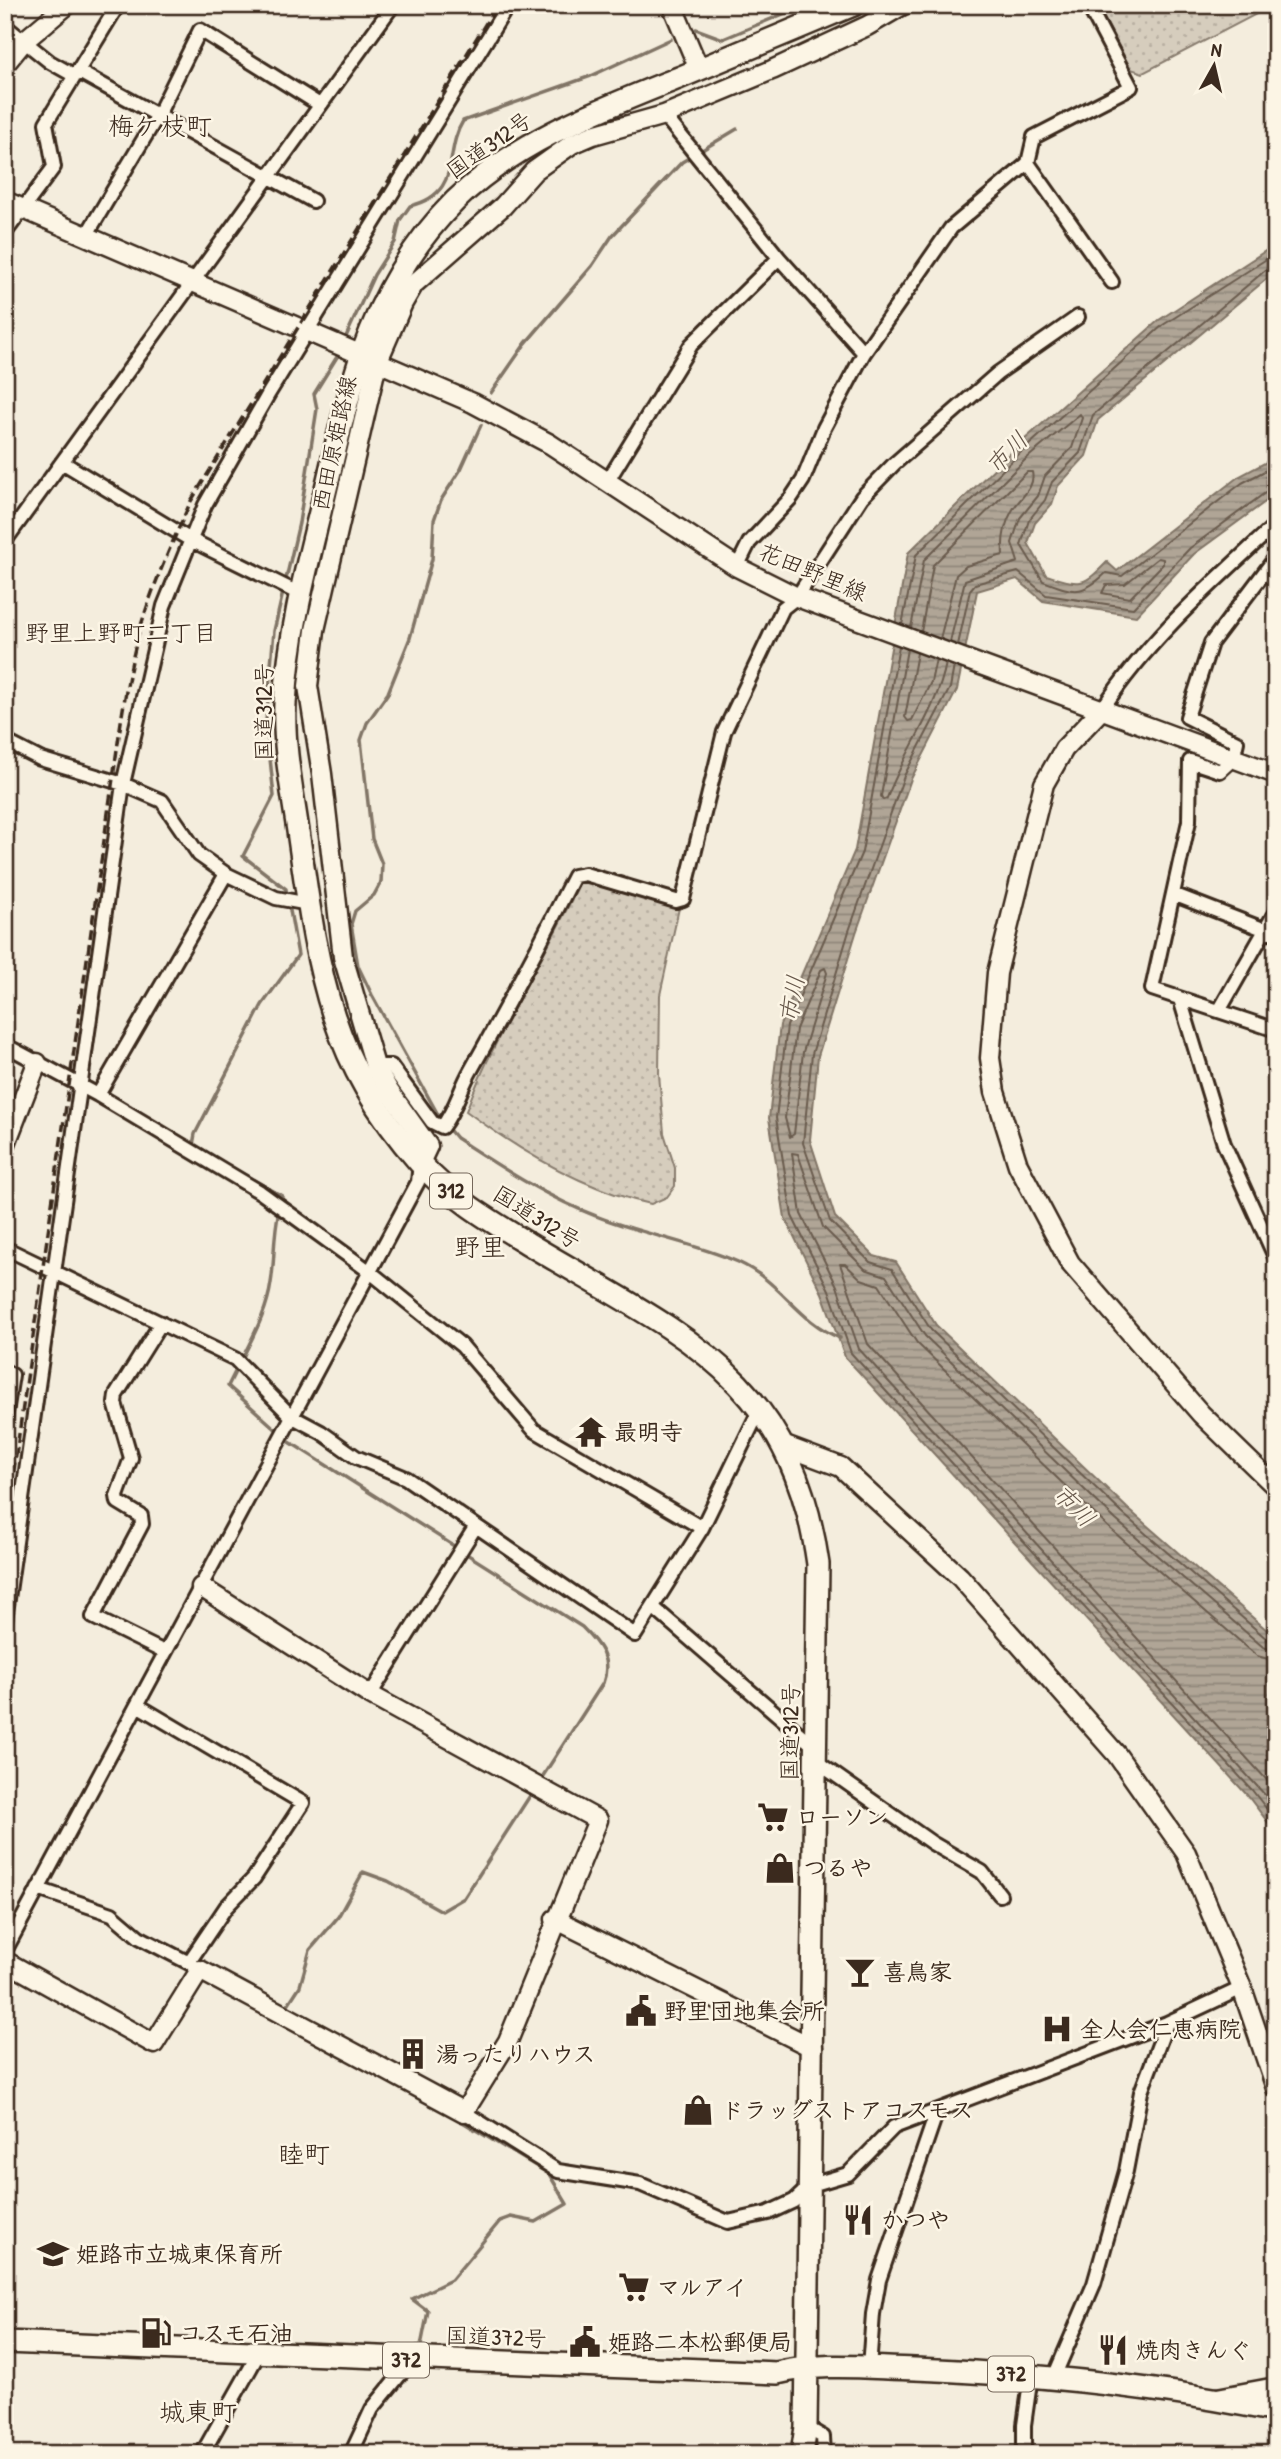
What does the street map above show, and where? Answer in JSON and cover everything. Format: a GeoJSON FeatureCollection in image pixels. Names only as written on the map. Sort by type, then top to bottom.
{"type":"FeatureCollection","features":[{"type":"Feature","properties":{"kind":"highway","name":"国道312号"},"geometry":{"type":"LineString","coordinates":[[802,2454],[806,2427],[817,1755],[818,1564],[807,1501],[785,1446],[736,1379],[674,1331],[485,1217],[436,1180],[377,1110],[338,1034],[327,1003],[309,904],[286,746],[285,708],[299,594],[387,292],[420,242],[455,201],[534,142],[592,113],[853,5]]}},
{"type":"Feature","properties":{"kind":"highway","name":"国道372号"},"geometry":{"type":"LineString","coordinates":[[5,2342],[776,2373],[806,2365],[1031,2375],[1214,2398],[1276,2411]]}},
{"type":"Feature","properties":{"kind":"street"},"geometry":{"type":"LineString","coordinates":[[5,64],[24,41],[67,5]]}},
{"type":"Feature","properties":{"kind":"street"},"geometry":{"type":"LineString","coordinates":[[5,233],[54,167],[46,123],[118,5]]}},
{"type":"Feature","properties":{"kind":"street"},"geometry":{"type":"LineString","coordinates":[[5,541],[393,5]]}},
{"type":"Feature","properties":{"kind":"street"},"geometry":{"type":"LineString","coordinates":[[5,1620],[123,784],[164,606],[189,539],[262,405],[508,5]]}},
{"type":"Feature","properties":{"kind":"street"},"geometry":{"type":"LineString","coordinates":[[672,5],[699,69]]}},
{"type":"Feature","properties":{"kind":"street","name":"西田原姫路線"},"geometry":{"type":"LineString","coordinates":[[420,1163],[429,1146],[389,1091],[375,1066],[343,957],[322,774],[308,686],[315,630],[368,359],[414,284],[503,206],[534,171],[572,144],[593,135],[664,115],[772,70],[867,26],[902,5]]}},
{"type":"Feature","properties":{"kind":"street"},"geometry":{"type":"LineString","coordinates":[[737,567],[749,543],[792,498],[803,480],[824,428],[864,353],[951,228],[1028,163],[1034,137],[1130,87],[1088,5]]}},
{"type":"Feature","properties":{"kind":"street"},"geometry":{"type":"LineString","coordinates":[[5,26],[75,76]]}},
{"type":"Feature","properties":{"kind":"street"},"geometry":{"type":"LineString","coordinates":[[86,236],[158,115],[200,30],[320,106]]}},
{"type":"Feature","properties":{"kind":"street"},"geometry":{"type":"LineString","coordinates":[[75,76],[81,73],[313,201]]}},
{"type":"Feature","properties":{"kind":"street"},"geometry":{"type":"LineString","coordinates":[[664,115],[779,258],[864,353]]}},
{"type":"Feature","properties":{"kind":"street"},"geometry":{"type":"LineString","coordinates":[[1028,163],[1112,282]]}},
{"type":"Feature","properties":{"kind":"street","name":"花田野里線"},"geometry":{"type":"LineString","coordinates":[[5,201],[472,403],[550,444],[737,567],[803,599],[1276,774]]}},
{"type":"Feature","properties":{"kind":"street"},"geometry":{"type":"LineString","coordinates":[[607,482],[691,345],[779,258]]}},
{"type":"Feature","properties":{"kind":"street"},"geometry":{"type":"LineString","coordinates":[[375,1066],[391,1066],[432,1122],[442,1127],[453,1112],[468,1075],[526,973],[575,876],[585,874],[676,901],[683,899],[724,732],[783,608],[803,599],[862,498],[894,464],[998,373],[1078,317]]}},
{"type":"Feature","properties":{"kind":"street"},"geometry":{"type":"LineString","coordinates":[[62,462],[189,539],[299,594]]}},
{"type":"Feature","properties":{"kind":"street"},"geometry":{"type":"LineString","coordinates":[[1276,524],[1191,604],[1097,706],[1064,748],[1044,784],[998,973],[990,1058],[995,1092],[1018,1165],[1070,1263],[1201,1414],[1276,1487]]}},
{"type":"Feature","properties":{"kind":"street"},"geometry":{"type":"LineString","coordinates":[[1276,557],[1271,573],[1211,643],[1186,717],[1237,742],[1233,759],[1220,771],[1189,761],[1189,821],[1152,989],[1276,1030]]}},
{"type":"Feature","properties":{"kind":"street"},"geometry":{"type":"LineString","coordinates":[[5,741],[40,759],[123,784],[162,801],[199,855],[226,874],[276,898],[309,904]]}},
{"type":"Feature","properties":{"kind":"street"},"geometry":{"type":"LineString","coordinates":[[98,1096],[226,874]]}},
{"type":"Feature","properties":{"kind":"street"},"geometry":{"type":"LineString","coordinates":[[1173,894],[1271,932]]}},
{"type":"Feature","properties":{"kind":"street"},"geometry":{"type":"LineString","coordinates":[[1219,1011],[1271,932],[1276,912]]}},
{"type":"Feature","properties":{"kind":"street"},"geometry":{"type":"LineString","coordinates":[[1180,999],[1224,1144],[1276,1259]]}},
{"type":"Feature","properties":{"kind":"street"},"geometry":{"type":"LineString","coordinates":[[5,1045],[80,1085],[260,1192],[369,1271],[473,1357],[534,1430],[702,1528]]}},
{"type":"Feature","properties":{"kind":"street"},"geometry":{"type":"LineString","coordinates":[[5,1146],[37,1063]]}},
{"type":"Feature","properties":{"kind":"street"},"geometry":{"type":"LineString","coordinates":[[5,1951],[418,1182],[420,1163]]}},
{"type":"Feature","properties":{"kind":"street"},"geometry":{"type":"LineString","coordinates":[[5,1248],[235,1359],[291,1416],[356,1457],[406,1478],[635,1635],[702,1528],[760,1409]]}},
{"type":"Feature","properties":{"kind":"street"},"geometry":{"type":"LineString","coordinates":[[161,1323],[116,1395],[115,1403],[131,1458],[117,1496],[118,1502],[141,1516],[142,1524],[93,1617],[164,1652]]}},
{"type":"Feature","properties":{"kind":"street"},"geometry":{"type":"LineString","coordinates":[[5,1371],[12,1375],[5,1419]]}},
{"type":"Feature","properties":{"kind":"street"},"geometry":{"type":"LineString","coordinates":[[785,1446],[841,1467],[960,1577],[1117,1755],[1186,1853],[1242,1988],[1276,2088]]}},
{"type":"Feature","properties":{"kind":"street"},"geometry":{"type":"LineString","coordinates":[[370,1695],[476,1526]]}},
{"type":"Feature","properties":{"kind":"street"},"geometry":{"type":"LineString","coordinates":[[201,1587],[370,1695],[598,1820],[555,1919],[508,2041],[464,2112]]}},
{"type":"Feature","properties":{"kind":"street"},"geometry":{"type":"LineString","coordinates":[[654,1608],[817,1755],[932,1843],[982,1872],[1000,1895]]}},
{"type":"Feature","properties":{"kind":"street"},"geometry":{"type":"LineString","coordinates":[[5,1961],[154,2044],[226,1907],[254,1878],[303,1803],[136,1706]]}},
{"type":"Feature","properties":{"kind":"street"},"geometry":{"type":"LineString","coordinates":[[38,1889],[113,1914],[139,1937],[464,2112],[558,2171],[640,2184],[728,2222],[776,2209],[794,2201],[811,2185],[848,2174],[894,2127],[1167,2023],[1242,1988]]}},
{"type":"Feature","properties":{"kind":"street"},"geometry":{"type":"LineString","coordinates":[[555,1919],[813,2048]]}},
{"type":"Feature","properties":{"kind":"street"},"geometry":{"type":"LineString","coordinates":[[1054,2377],[1094,2284],[1126,2171],[1141,2092],[1167,2023]]}},
{"type":"Feature","properties":{"kind":"street"},"geometry":{"type":"LineString","coordinates":[[869,2368],[879,2280],[937,2111]]}},
{"type":"Feature","properties":{"kind":"street"},"geometry":{"type":"LineString","coordinates":[[202,2454],[260,2351]]}},
{"type":"Feature","properties":{"kind":"street"},"geometry":{"type":"LineString","coordinates":[[351,2454],[372,2409],[412,2360]]}},
{"type":"Feature","properties":{"kind":"street"},"geometry":{"type":"LineString","coordinates":[[1024,2454],[1024,2426],[1031,2375]]}},
{"type":"Feature","properties":{"kind":"street"},"geometry":{"type":"LineString","coordinates":[[1214,2398],[1276,2386]]}},
{"type":"Feature","properties":{"kind":"street"},"geometry":{"type":"LineString","coordinates":[[806,2427],[822,2437],[824,2454]]}},
{"type":"Feature","properties":{"kind":"shaded area"},"geometry":{"type":"Polygon","coordinates":[[[1097,5],[1266,5],[1268,8],[1143,73],[1131,69],[1097,5]]]}},
{"type":"Feature","properties":{"kind":"shaded area"},"geometry":{"type":"Polygon","coordinates":[[[585,879],[679,908],[660,995],[659,1074],[664,1133],[675,1168],[675,1186],[667,1197],[651,1204],[626,1198],[554,1168],[466,1111],[491,1052],[580,882],[585,879]]]}},
{"type":"Feature","properties":{"kind":"water","name":"市川"},"geometry":{"type":"Polygon","coordinates":[[[1276,244],[1276,271],[1098,420],[1086,456],[1058,486],[1052,504],[1035,523],[1028,543],[1046,575],[1080,582],[1092,576],[1107,562],[1117,571],[1238,477],[1276,457],[1276,494],[1194,554],[1136,616],[1043,601],[1017,579],[977,591],[957,690],[911,779],[856,933],[818,1056],[810,1140],[835,1217],[874,1256],[896,1262],[936,1325],[1127,1508],[1276,1638],[1276,1833],[1247,1795],[845,1357],[822,1293],[785,1218],[769,1118],[780,1025],[855,850],[908,553],[1015,448],[1159,320],[1276,244]]]}},
{"type":"Feature","properties":{"kind":"waterway"},"geometry":{"type":"LineString","coordinates":[[696,29],[723,39],[805,5]]}},
{"type":"Feature","properties":{"kind":"waterway"},"geometry":{"type":"LineString","coordinates":[[344,341],[374,275],[395,242],[400,220],[410,206],[427,200],[438,192],[445,182],[457,133],[463,121],[591,76],[671,39]]}},
{"type":"Feature","properties":{"kind":"waterway"},"geometry":{"type":"LineString","coordinates":[[491,393],[525,344],[592,266],[612,236],[682,162],[737,129]]}},
{"type":"Feature","properties":{"kind":"waterway"},"geometry":{"type":"LineString","coordinates":[[287,897],[286,889],[243,856],[274,796],[266,721],[274,631],[299,523],[317,409],[314,394],[340,352]]}},
{"type":"Feature","properties":{"kind":"waterway"},"geometry":{"type":"LineString","coordinates":[[441,1120],[358,966],[351,924],[355,911],[374,895],[381,882],[382,864],[372,839],[361,740],[367,723],[388,693],[410,638],[432,559],[434,520],[441,500],[461,469],[481,425]]}},
{"type":"Feature","properties":{"kind":"waterway"},"geometry":{"type":"LineString","coordinates":[[280,1204],[282,1196],[193,1145],[195,1134],[262,1005],[298,955],[289,905]]}},
{"type":"Feature","properties":{"kind":"waterway"},"geometry":{"type":"LineString","coordinates":[[446,1126],[456,1138],[507,1170],[541,1191],[577,1208],[613,1222],[704,1249],[753,1270],[812,1322],[840,1338]]}},
{"type":"Feature","properties":{"kind":"waterway"},"geometry":{"type":"LineString","coordinates":[[241,1361],[259,1324],[269,1294],[279,1211]]}},
{"type":"Feature","properties":{"kind":"waterway"},"geometry":{"type":"LineString","coordinates":[[237,1368],[228,1386],[280,1433]]}},
{"type":"Feature","properties":{"kind":"waterway"},"geometry":{"type":"LineString","coordinates":[[285,1439],[582,1627],[594,1640],[605,1659],[603,1683],[539,1782]]}},
{"type":"Feature","properties":{"kind":"waterway"},"geometry":{"type":"LineString","coordinates":[[285,2009],[300,1986],[310,1950],[338,1917],[363,1872],[388,1881],[442,1911],[464,1898],[533,1791]]}},
{"type":"Feature","properties":{"kind":"waterway"},"geometry":{"type":"LineString","coordinates":[[420,2351],[428,2311],[412,2299],[451,2280],[500,2221],[511,2217],[536,2222],[567,2204],[549,2174],[451,2115]]}},
{"type":"Feature","properties":{"kind":"railway"},"geometry":{"type":"LineString","coordinates":[[5,1532],[122,717],[143,619],[191,501],[497,5]]}},
{"type":"Feature","properties":{"kind":"place","name":"最明寺"},"geometry":{"type":"Point","coordinates":[591,1432]}},
{"type":"Feature","properties":{"kind":"place","name":"ローソン"},"geometry":{"type":"Point","coordinates":[773,1817]}},
{"type":"Feature","properties":{"kind":"place","name":"つるや"},"geometry":{"type":"Point","coordinates":[780,1868]}},
{"type":"Feature","properties":{"kind":"place","name":"喜鳥家"},"geometry":{"type":"Point","coordinates":[860,1972]}},
{"type":"Feature","properties":{"kind":"place","name":"野里団地集会所"},"geometry":{"type":"Point","coordinates":[641,2011]}},
{"type":"Feature","properties":{"kind":"place","name":"全人会仁恵病院"},"geometry":{"type":"Point","coordinates":[1057,2029]}},
{"type":"Feature","properties":{"kind":"place","name":"湯ったりハウス"},"geometry":{"type":"Point","coordinates":[413,2054]}},
{"type":"Feature","properties":{"kind":"place","name":"ドラッグストアコスモス"},"geometry":{"type":"Point","coordinates":[698,2110]}},
{"type":"Feature","properties":{"kind":"place","name":"かつや"},"geometry":{"type":"Point","coordinates":[858,2220]}},
{"type":"Feature","properties":{"kind":"place","name":"姫路市立城東保育所"},"geometry":{"type":"Point","coordinates":[53,2254]}},
{"type":"Feature","properties":{"kind":"place","name":"マルアイ"},"geometry":{"type":"Point","coordinates":[634,2287]}},
{"type":"Feature","properties":{"kind":"place","name":"コスモ石油"},"geometry":{"type":"Point","coordinates":[156,2333]}},
{"type":"Feature","properties":{"kind":"place","name":"姫路二本松郵便局"},"geometry":{"type":"Point","coordinates":[585,2342]}},
{"type":"Feature","properties":{"kind":"place","name":"焼肉きんぐ"},"geometry":{"type":"Point","coordinates":[1113,2350]}},
{"type":"Feature","properties":{"kind":"district","name":"梅ケ枝町"},"geometry":{"type":"Point","coordinates":[160,126]}},
{"type":"Feature","properties":{"kind":"district","name":"野里上野町二丁目"},"geometry":{"type":"Point","coordinates":[121,633]}},
{"type":"Feature","properties":{"kind":"district","name":"野里"},"geometry":{"type":"Point","coordinates":[480,1247]}},
{"type":"Feature","properties":{"kind":"district","name":"睦町"},"geometry":{"type":"Point","coordinates":[304,2154]}},
{"type":"Feature","properties":{"kind":"district","name":"城東町"},"geometry":{"type":"Point","coordinates":[198,2412]}}]}
